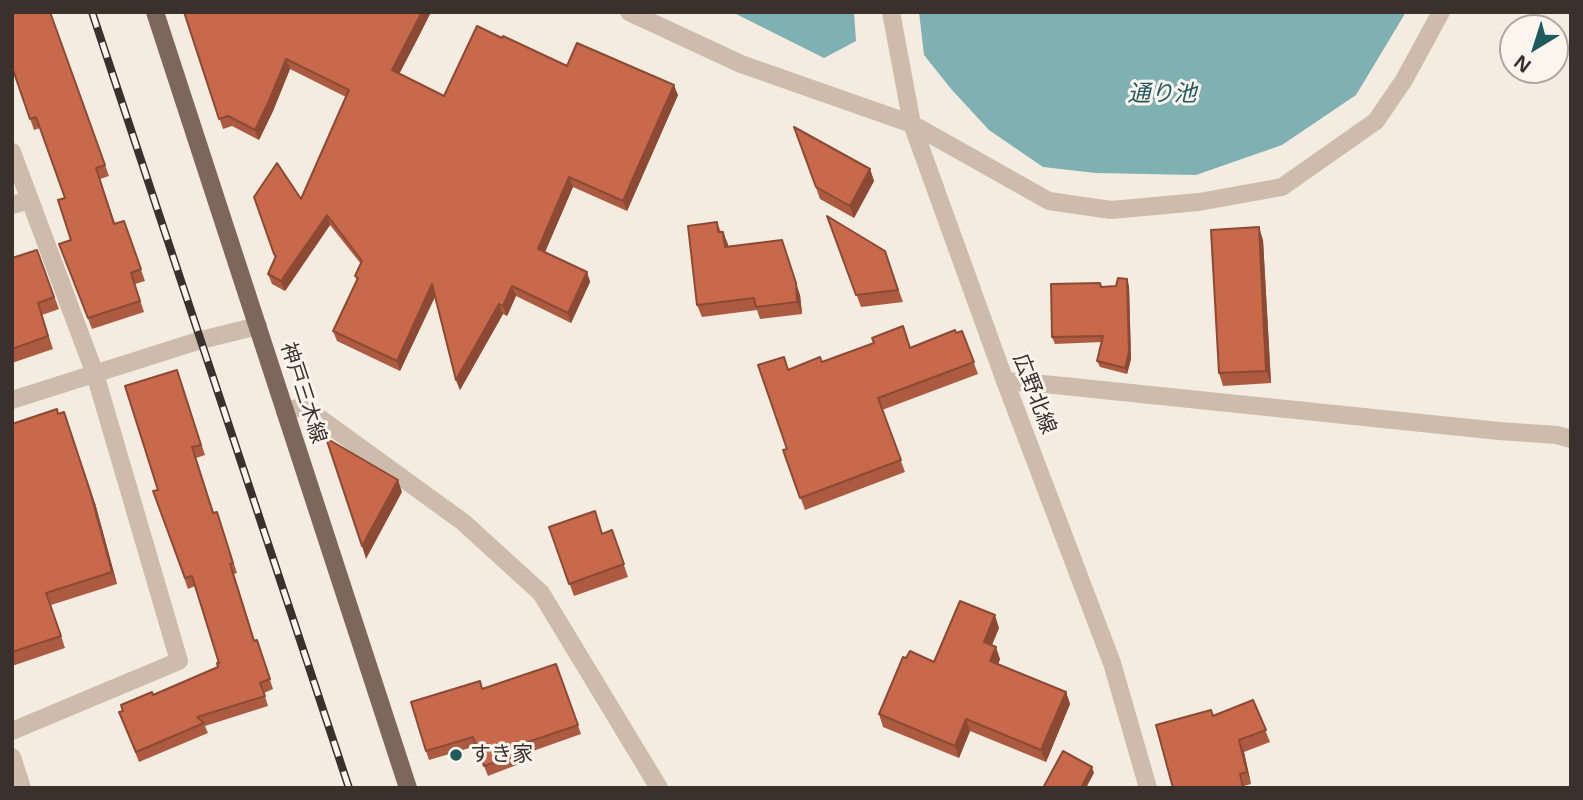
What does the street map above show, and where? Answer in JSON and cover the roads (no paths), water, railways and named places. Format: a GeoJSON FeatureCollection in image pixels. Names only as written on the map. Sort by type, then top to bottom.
{"type":"FeatureCollection","features":[{"type":"Feature","properties":{"kind":"main road","name":"神戸三木線"},"geometry":{"type":"LineString","coordinates":[[155,12],[408,788]]}},
{"type":"Feature","properties":{"kind":"street"},"geometry":{"type":"LineString","coordinates":[[629,12],[741,64],[912,124],[1049,201],[1111,210],[1199,202],[1282,187],[1376,121],[1404,80],[1441,12]]}},
{"type":"Feature","properties":{"kind":"street","name":"広野北線"},"geometry":{"type":"LineString","coordinates":[[891,12],[912,124],[1005,382],[1112,663],[1148,788]]}},
{"type":"Feature","properties":{"kind":"street"},"geometry":{"type":"LineString","coordinates":[[12,152],[95,374],[180,661],[12,731]]}},
{"type":"Feature","properties":{"kind":"street"},"geometry":{"type":"LineString","coordinates":[[12,205],[30,200]]}},
{"type":"Feature","properties":{"kind":"street"},"geometry":{"type":"LineString","coordinates":[[12,400],[201,340],[258,326]]}},
{"type":"Feature","properties":{"kind":"street"},"geometry":{"type":"LineString","coordinates":[[1005,382],[1557,435],[1571,439]]}},
{"type":"Feature","properties":{"kind":"street"},"geometry":{"type":"LineString","coordinates":[[285,412],[303,406],[463,522],[541,593],[659,788]]}},
{"type":"Feature","properties":{"kind":"street"},"geometry":{"type":"LineString","coordinates":[[12,757],[22,788]]}},
{"type":"Feature","properties":{"kind":"water"},"geometry":{"type":"Polygon","coordinates":[[[732,12],[854,12],[856,41],[824,58],[732,12]]]}},
{"type":"Feature","properties":{"kind":"water","name":"通り池"},"geometry":{"type":"Polygon","coordinates":[[[919,12],[1406,12],[1356,95],[1282,145],[1196,175],[1096,173],[1043,167],[989,130],[924,55],[919,12]]]}},
{"type":"Feature","properties":{"kind":"railway"},"geometry":{"type":"LineString","coordinates":[[92,12],[349,788]]}},
{"type":"Feature","properties":{"kind":"place","name":"すき家"},"geometry":{"type":"Point","coordinates":[456,755]}}]}
